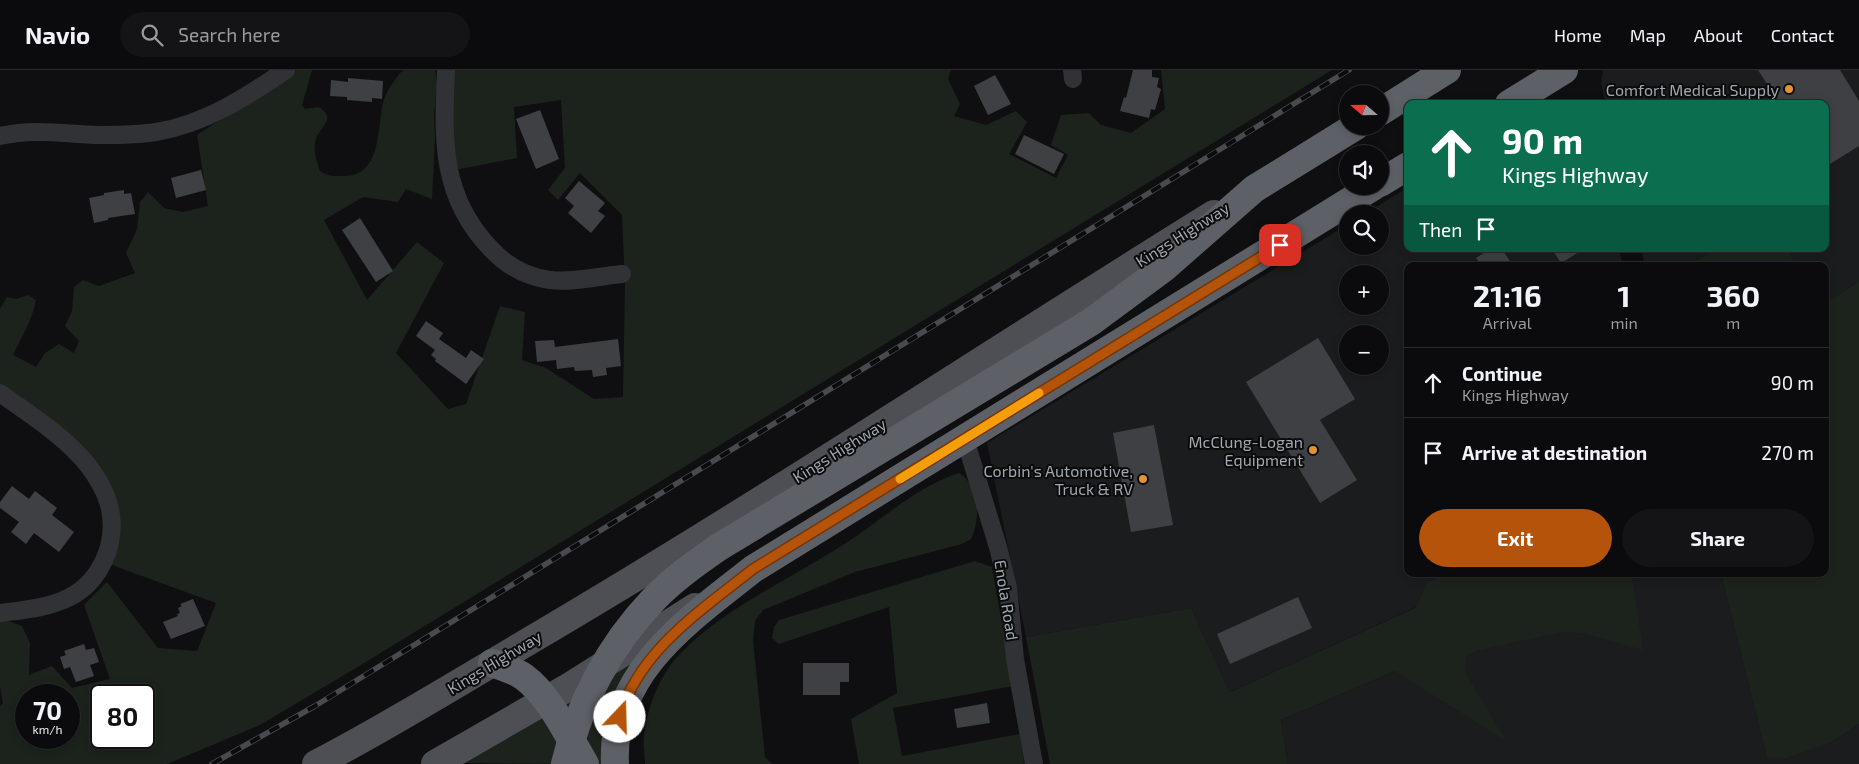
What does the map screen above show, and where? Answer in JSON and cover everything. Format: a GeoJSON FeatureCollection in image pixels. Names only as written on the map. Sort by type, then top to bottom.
{"type":"FeatureCollection","features":[{"type":"Feature","properties":{"kind":"highway"},"geometry":{"type":"LineString","coordinates":[[1389,106],[1447,70]]}},
{"type":"Feature","properties":{"kind":"highway"},"geometry":{"type":"LineString","coordinates":[[1515,100],[1564,70]]}},
{"type":"Feature","properties":{"kind":"highway","name":"Kings Highway"},"geometry":{"type":"LineString","coordinates":[[1254,190],[1342,135]]}},
{"type":"Feature","properties":{"kind":"highway"},"geometry":{"type":"LineString","coordinates":[[1389,178],[1404,168]]}},
{"type":"Feature","properties":{"kind":"highway"},"geometry":{"type":"LineString","coordinates":[[564,764],[577,724],[593,686],[617,644],[654,599],[690,567],[719,547],[1090,322],[1164,268],[1254,190]]}},
{"type":"Feature","properties":{"kind":"highway"},"geometry":{"type":"LineString","coordinates":[[615,764],[614,749],[622,706],[645,666],[688,620],[753,569],[1359,195]]}},
{"type":"Feature","properties":{"kind":"highway"},"geometry":{"type":"LineString","coordinates":[[492,663],[508,668],[537,688],[585,764]]}},
{"type":"Feature","properties":{"kind":"main road","name":"Kings Highway"},"geometry":{"type":"LineString","coordinates":[[316,764],[409,713],[632,580],[1254,190]]}},
{"type":"Feature","properties":{"kind":"main road"},"geometry":{"type":"LineString","coordinates":[[435,764],[546,700],[753,569]]}},
{"type":"Feature","properties":{"kind":"street"},"geometry":{"type":"LineString","coordinates":[[0,136],[39,130],[97,135],[156,132],[188,124],[218,112],[247,96],[286,70]]}},
{"type":"Feature","properties":{"kind":"street"},"geometry":{"type":"LineString","coordinates":[[446,70],[444,113],[446,148],[452,183],[465,216],[478,236],[502,260],[516,270],[533,277],[562,280],[622,274]]}},
{"type":"Feature","properties":{"kind":"street"},"geometry":{"type":"LineString","coordinates":[[0,393],[41,422],[77,453],[92,471],[103,491],[110,508],[112,525],[110,542],[105,558],[98,571],[85,586],[71,596],[56,603],[0,613]]}},
{"type":"Feature","properties":{"kind":"street","name":"Enola Road"},"geometry":{"type":"LineString","coordinates":[[965,439],[998,547],[1008,588],[1016,659],[1034,764]]}},
{"type":"Feature","properties":{"kind":"shaded area"},"geometry":{"type":"Polygon","coordinates":[[[296,70],[312,70],[302,105],[305,109],[318,107],[327,114],[326,121],[317,136],[315,145],[320,171],[336,176],[346,176],[358,173],[372,159],[376,148],[384,99],[400,73],[404,70],[435,70],[437,83],[434,117],[432,199],[406,189],[398,202],[363,197],[324,220],[367,300],[417,242],[444,263],[396,353],[448,409],[466,404],[500,306],[525,312],[522,360],[546,368],[594,399],[623,397],[625,284],[622,215],[580,173],[558,200],[548,190],[565,168],[561,100],[514,107],[517,158],[455,170],[451,98],[454,70],[951,70],[948,79],[960,104],[954,116],[986,125],[1016,111],[1027,122],[1009,154],[1056,178],[1068,155],[1051,145],[1061,115],[1089,113],[1101,125],[1131,133],[1165,109],[1161,70],[1332,70],[260,725],[167,764],[0,764],[0,706],[3,703],[0,686],[0,622],[6,620],[22,626],[30,643],[29,675],[52,666],[68,684],[15,684],[15,749],[80,749],[80,686],[110,679],[84,605],[107,582],[158,648],[197,651],[216,603],[109,564],[117,511],[86,451],[0,386],[0,309],[7,297],[16,299],[28,295],[36,300],[29,322],[13,355],[36,367],[45,353],[59,344],[74,353],[79,341],[65,326],[72,311],[74,287],[83,280],[99,286],[135,273],[126,253],[137,229],[140,202],[148,192],[164,208],[183,212],[208,206],[197,135],[296,70]]]}},
{"type":"Feature","properties":{"kind":"shaded area"},"geometry":{"type":"Polygon","coordinates":[[[1603,70],[1859,70],[1859,281],[1829,301],[1829,262],[1795,262],[1789,252],[1829,252],[1829,100],[1605,100],[1601,83],[1603,70]]]}},
{"type":"Feature","properties":{"kind":"shaded area"},"geometry":{"type":"Polygon","coordinates":[[[1404,190],[1404,252],[1620,252],[1622,262],[1404,262],[1404,577],[1722,577],[1767,758],[1830,743],[1859,724],[1859,764],[1288,764],[1281,720],[1395,671],[1416,607],[1230,692],[1191,608],[1026,637],[987,443],[1339,230],[1339,255],[1389,255],[1389,205],[1380,205],[1404,190]]]}},
{"type":"Feature","properties":{"kind":"shaded area"},"geometry":{"type":"Polygon","coordinates":[[[1642,252],[1711,252],[1693,262],[1644,262],[1642,252]]]}},
{"type":"Feature","properties":{"kind":"shaded area"},"geometry":{"type":"Polygon","coordinates":[[[1711,252],[1789,252],[1795,262],[1693,262],[1711,252]]]}},
{"type":"Feature","properties":{"kind":"shaded area"},"geometry":{"type":"Polygon","coordinates":[[[1859,281],[1859,724],[1830,743],[1786,758],[1767,758],[1722,577],[1829,577],[1829,301],[1859,281]]]}},
{"type":"Feature","properties":{"kind":"shaded area"},"geometry":{"type":"Polygon","coordinates":[[[959,473],[971,486],[977,503],[976,522],[971,539],[962,544],[855,572],[763,610],[755,621],[753,641],[765,757],[772,764],[645,764],[644,740],[646,726],[656,691],[674,660],[699,636],[738,607],[823,558],[913,496],[943,479],[959,473]]]}},
{"type":"Feature","properties":{"kind":"shaded area"},"geometry":{"type":"Polygon","coordinates":[[[975,561],[992,567],[1013,686],[893,708],[902,756],[1020,734],[1024,764],[859,764],[851,719],[897,693],[889,607],[779,644],[772,638],[774,627],[779,620],[975,561]]]}},
{"type":"Feature","properties":{"kind":"shaded area"},"geometry":{"type":"Polygon","coordinates":[[[1439,577],[1632,577],[1643,650],[1582,633],[1562,632],[1475,651],[1466,657],[1465,672],[1506,741],[1395,671],[1281,720],[1288,764],[1050,764],[1026,637],[1191,608],[1230,692],[1417,607],[1426,584],[1439,577]]]}},
{"type":"Feature","properties":{"kind":"shaded area"},"geometry":{"type":"Polygon","coordinates":[[[635,660],[605,764],[596,764],[565,705],[635,660]]]}},
{"type":"Feature","properties":{"kind":"shaded area"},"geometry":{"type":"Polygon","coordinates":[[[544,714],[573,764],[464,763],[544,714]]]}},
{"type":"Feature","properties":{"kind":"building"},"geometry":{"type":"Polygon","coordinates":[[[1133,70],[1152,70],[1152,77],[1159,78],[1157,87],[1161,89],[1155,110],[1151,109],[1149,118],[1120,111],[1124,97],[1126,98],[1133,70]]]}},
{"type":"Feature","properties":{"kind":"building"},"geometry":{"type":"Polygon","coordinates":[[[1758,70],[1840,70],[1859,101],[1859,146],[1829,165],[1829,100],[1777,100],[1758,70]]]}},
{"type":"Feature","properties":{"kind":"building"},"geometry":{"type":"Polygon","coordinates":[[[995,75],[1011,104],[988,115],[974,86],[995,75]]]}},
{"type":"Feature","properties":{"kind":"building"},"geometry":{"type":"Polygon","coordinates":[[[348,78],[383,81],[382,99],[372,98],[372,102],[347,100],[347,97],[330,96],[331,80],[348,82],[348,78]]]}},
{"type":"Feature","properties":{"kind":"building"},"geometry":{"type":"Polygon","coordinates":[[[540,110],[559,159],[536,169],[516,119],[540,110]]]}},
{"type":"Feature","properties":{"kind":"building"},"geometry":{"type":"Polygon","coordinates":[[[1024,135],[1064,154],[1054,174],[1015,154],[1024,135]]]}},
{"type":"Feature","properties":{"kind":"building"},"geometry":{"type":"Polygon","coordinates":[[[201,170],[206,190],[176,198],[171,178],[201,170]]]}},
{"type":"Feature","properties":{"kind":"building"},"geometry":{"type":"Polygon","coordinates":[[[579,181],[605,203],[598,211],[605,216],[591,233],[568,213],[574,206],[565,198],[579,181]]]}},
{"type":"Feature","properties":{"kind":"building"},"geometry":{"type":"Polygon","coordinates":[[[124,190],[124,194],[131,193],[135,214],[108,218],[108,220],[94,223],[89,198],[104,195],[104,193],[124,190]]]}},
{"type":"Feature","properties":{"kind":"building"},"geometry":{"type":"Polygon","coordinates":[[[360,218],[393,271],[376,282],[342,230],[360,218]]]}},
{"type":"Feature","properties":{"kind":"building"},"geometry":{"type":"Polygon","coordinates":[[[1485,252],[1504,252],[1510,262],[1479,262],[1476,258],[1485,252]]]}},
{"type":"Feature","properties":{"kind":"building"},"geometry":{"type":"Polygon","coordinates":[[[1554,252],[1579,252],[1563,262],[1560,262],[1554,252]]]}},
{"type":"Feature","properties":{"kind":"building"},"geometry":{"type":"Polygon","coordinates":[[[426,321],[443,333],[439,339],[466,358],[471,350],[484,359],[466,384],[435,361],[436,359],[431,355],[435,350],[416,336],[426,321]]]}},
{"type":"Feature","properties":{"kind":"building","name":"McClung-Logan Equipment"},"geometry":{"type":"Polygon","coordinates":[[[1318,338],[1355,399],[1320,420],[1357,480],[1320,503],[1246,382],[1318,338]]]}},
{"type":"Feature","properties":{"kind":"building"},"geometry":{"type":"Polygon","coordinates":[[[618,339],[621,366],[606,368],[607,375],[593,377],[592,370],[575,371],[574,367],[557,369],[556,360],[537,362],[535,341],[554,340],[555,347],[618,339]]]}},
{"type":"Feature","properties":{"kind":"building","name":"Corbin's Automotive, Truck & RV"},"geometry":{"type":"Polygon","coordinates":[[[1154,425],[1173,525],[1131,532],[1113,433],[1154,425]]]}},
{"type":"Feature","properties":{"kind":"building"},"geometry":{"type":"Polygon","coordinates":[[[12,486],[29,499],[35,491],[57,508],[52,515],[74,532],[59,552],[34,533],[26,544],[11,532],[19,522],[0,508],[0,502],[12,486]]]}},
{"type":"Feature","properties":{"kind":"building"},"geometry":{"type":"Polygon","coordinates":[[[1298,597],[1312,628],[1230,664],[1217,634],[1298,597]]]}},
{"type":"Feature","properties":{"kind":"building"},"geometry":{"type":"Polygon","coordinates":[[[193,599],[205,626],[171,639],[163,622],[178,616],[177,614],[180,613],[178,608],[182,606],[180,604],[193,599]]]}},
{"type":"Feature","properties":{"kind":"building"},"geometry":{"type":"Polygon","coordinates":[[[84,644],[86,650],[94,648],[99,662],[90,665],[94,676],[76,682],[70,667],[64,669],[60,657],[66,655],[64,651],[84,644]]]}},
{"type":"Feature","properties":{"kind":"building"},"geometry":{"type":"Polygon","coordinates":[[[803,663],[849,663],[849,682],[840,682],[840,695],[803,695],[803,663]]]}},
{"type":"Feature","properties":{"kind":"building"},"geometry":{"type":"Polygon","coordinates":[[[987,703],[990,723],[957,728],[954,709],[987,703]]]}},
{"type":"Feature","properties":{"kind":"railway"},"geometry":{"type":"LineString","coordinates":[[212,764],[315,706],[1349,70]]}},
{"type":"Feature","properties":{"kind":"slow traffic"},"geometry":{"type":"LineString","coordinates":[[900,479],[1039,393]]}},
{"type":"Feature","properties":{"kind":"place","name":"Comfort Medical Supply"},"geometry":{"type":"Point","coordinates":[1789,89]}},
{"type":"Feature","properties":{"kind":"place","name":"McClung-Logan Equipment"},"geometry":{"type":"Point","coordinates":[1313,450]}},
{"type":"Feature","properties":{"kind":"place","name":"Corbin's Automotive, Truck & RV"},"geometry":{"type":"Point","coordinates":[1143,479]}},
{"type":"Feature","properties":{"kind":"route"},"geometry":{"type":"LineString","coordinates":[[620,717],[622,706],[631,688],[645,666],[662,646],[688,620],[753,569],[1280,245]]}}]}
